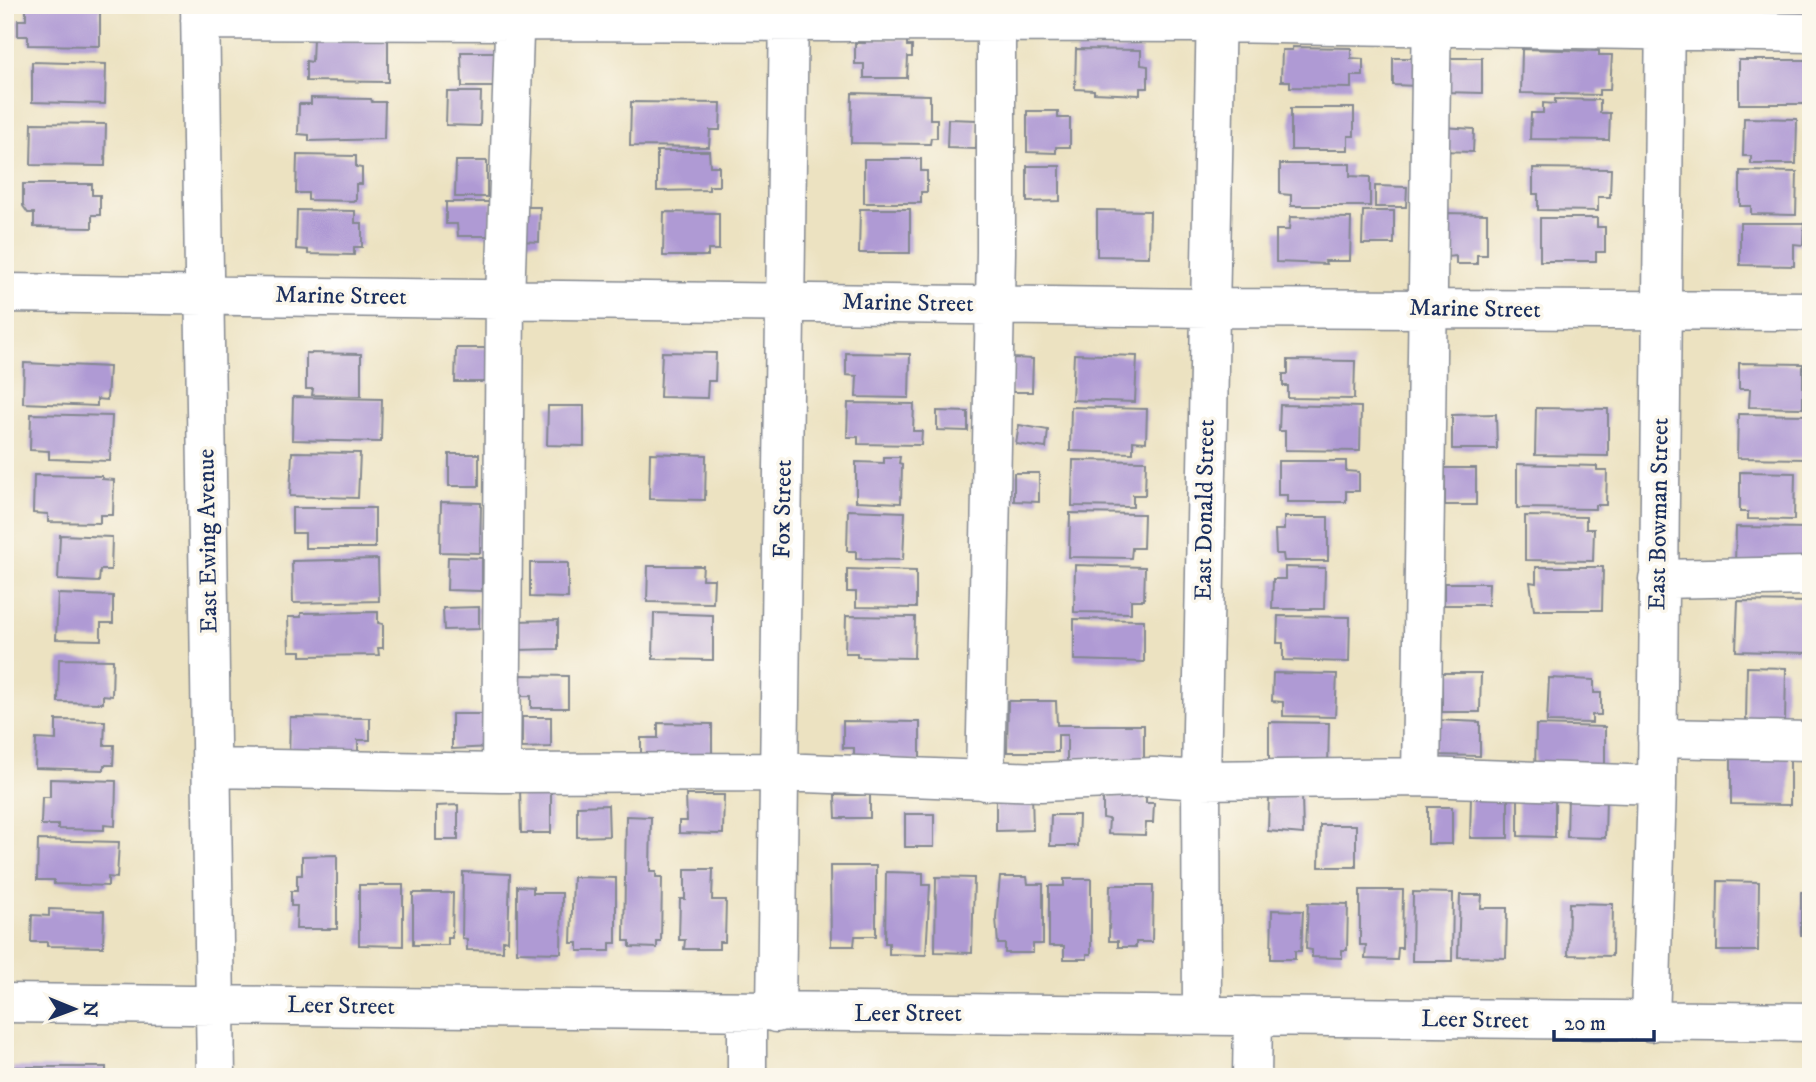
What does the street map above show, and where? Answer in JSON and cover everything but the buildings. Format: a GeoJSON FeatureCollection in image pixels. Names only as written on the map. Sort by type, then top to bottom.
{"type":"FeatureCollection","features":[{"type":"Feature","properties":{"kind":"street"},"geometry":{"type":"LineString","coordinates":[[501,773],[505,299],[515,12]]}},
{"type":"Feature","properties":{"kind":"street"},"geometry":{"type":"LineString","coordinates":[[200,13],[1216,14],[1665,18],[1811,33]]}},
{"type":"Feature","properties":{"kind":"street","name":"East Ewing Avenue"},"geometry":{"type":"LineString","coordinates":[[200,13],[216,1077]]}},
{"type":"Feature","properties":{"kind":"street","name":"Fox Street"},"geometry":{"type":"LineString","coordinates":[[747,1077],[761,1012],[779,772],[789,13]]}},
{"type":"Feature","properties":{"kind":"street"},"geometry":{"type":"LineString","coordinates":[[985,781],[996,252],[996,14]]}},
{"type":"Feature","properties":{"kind":"street","name":"East Donald Street"},"geometry":{"type":"LineString","coordinates":[[1202,1015],[1201,780],[1216,14]]}},
{"type":"Feature","properties":{"kind":"street"},"geometry":{"type":"LineString","coordinates":[[1421,778],[1432,16]]}},
{"type":"Feature","properties":{"kind":"street","name":"East Bowman Street"},"geometry":{"type":"LineString","coordinates":[[1650,1022],[1657,785],[1665,18]]}},
{"type":"Feature","properties":{"kind":"street","name":"Marine Street"},"geometry":{"type":"LineString","coordinates":[[5,293],[785,300],[1209,308],[1811,310]]}},
{"type":"Feature","properties":{"kind":"street"},"geometry":{"type":"LineString","coordinates":[[1658,579],[1811,576]]}},
{"type":"Feature","properties":{"kind":"street"},"geometry":{"type":"LineString","coordinates":[[1657,738],[1811,740]]}},
{"type":"Feature","properties":{"kind":"street"},"geometry":{"type":"LineString","coordinates":[[212,768],[501,773],[779,772],[1041,782],[1153,777],[1201,780],[1421,778],[1657,785]]}},
{"type":"Feature","properties":{"kind":"street","name":"Leer Street"},"geometry":{"type":"LineString","coordinates":[[5,1003],[1811,1023]]}},
{"type":"Feature","properties":{"kind":"street"},"geometry":{"type":"LineString","coordinates":[[1252,1077],[1253,1016]]}}]}
